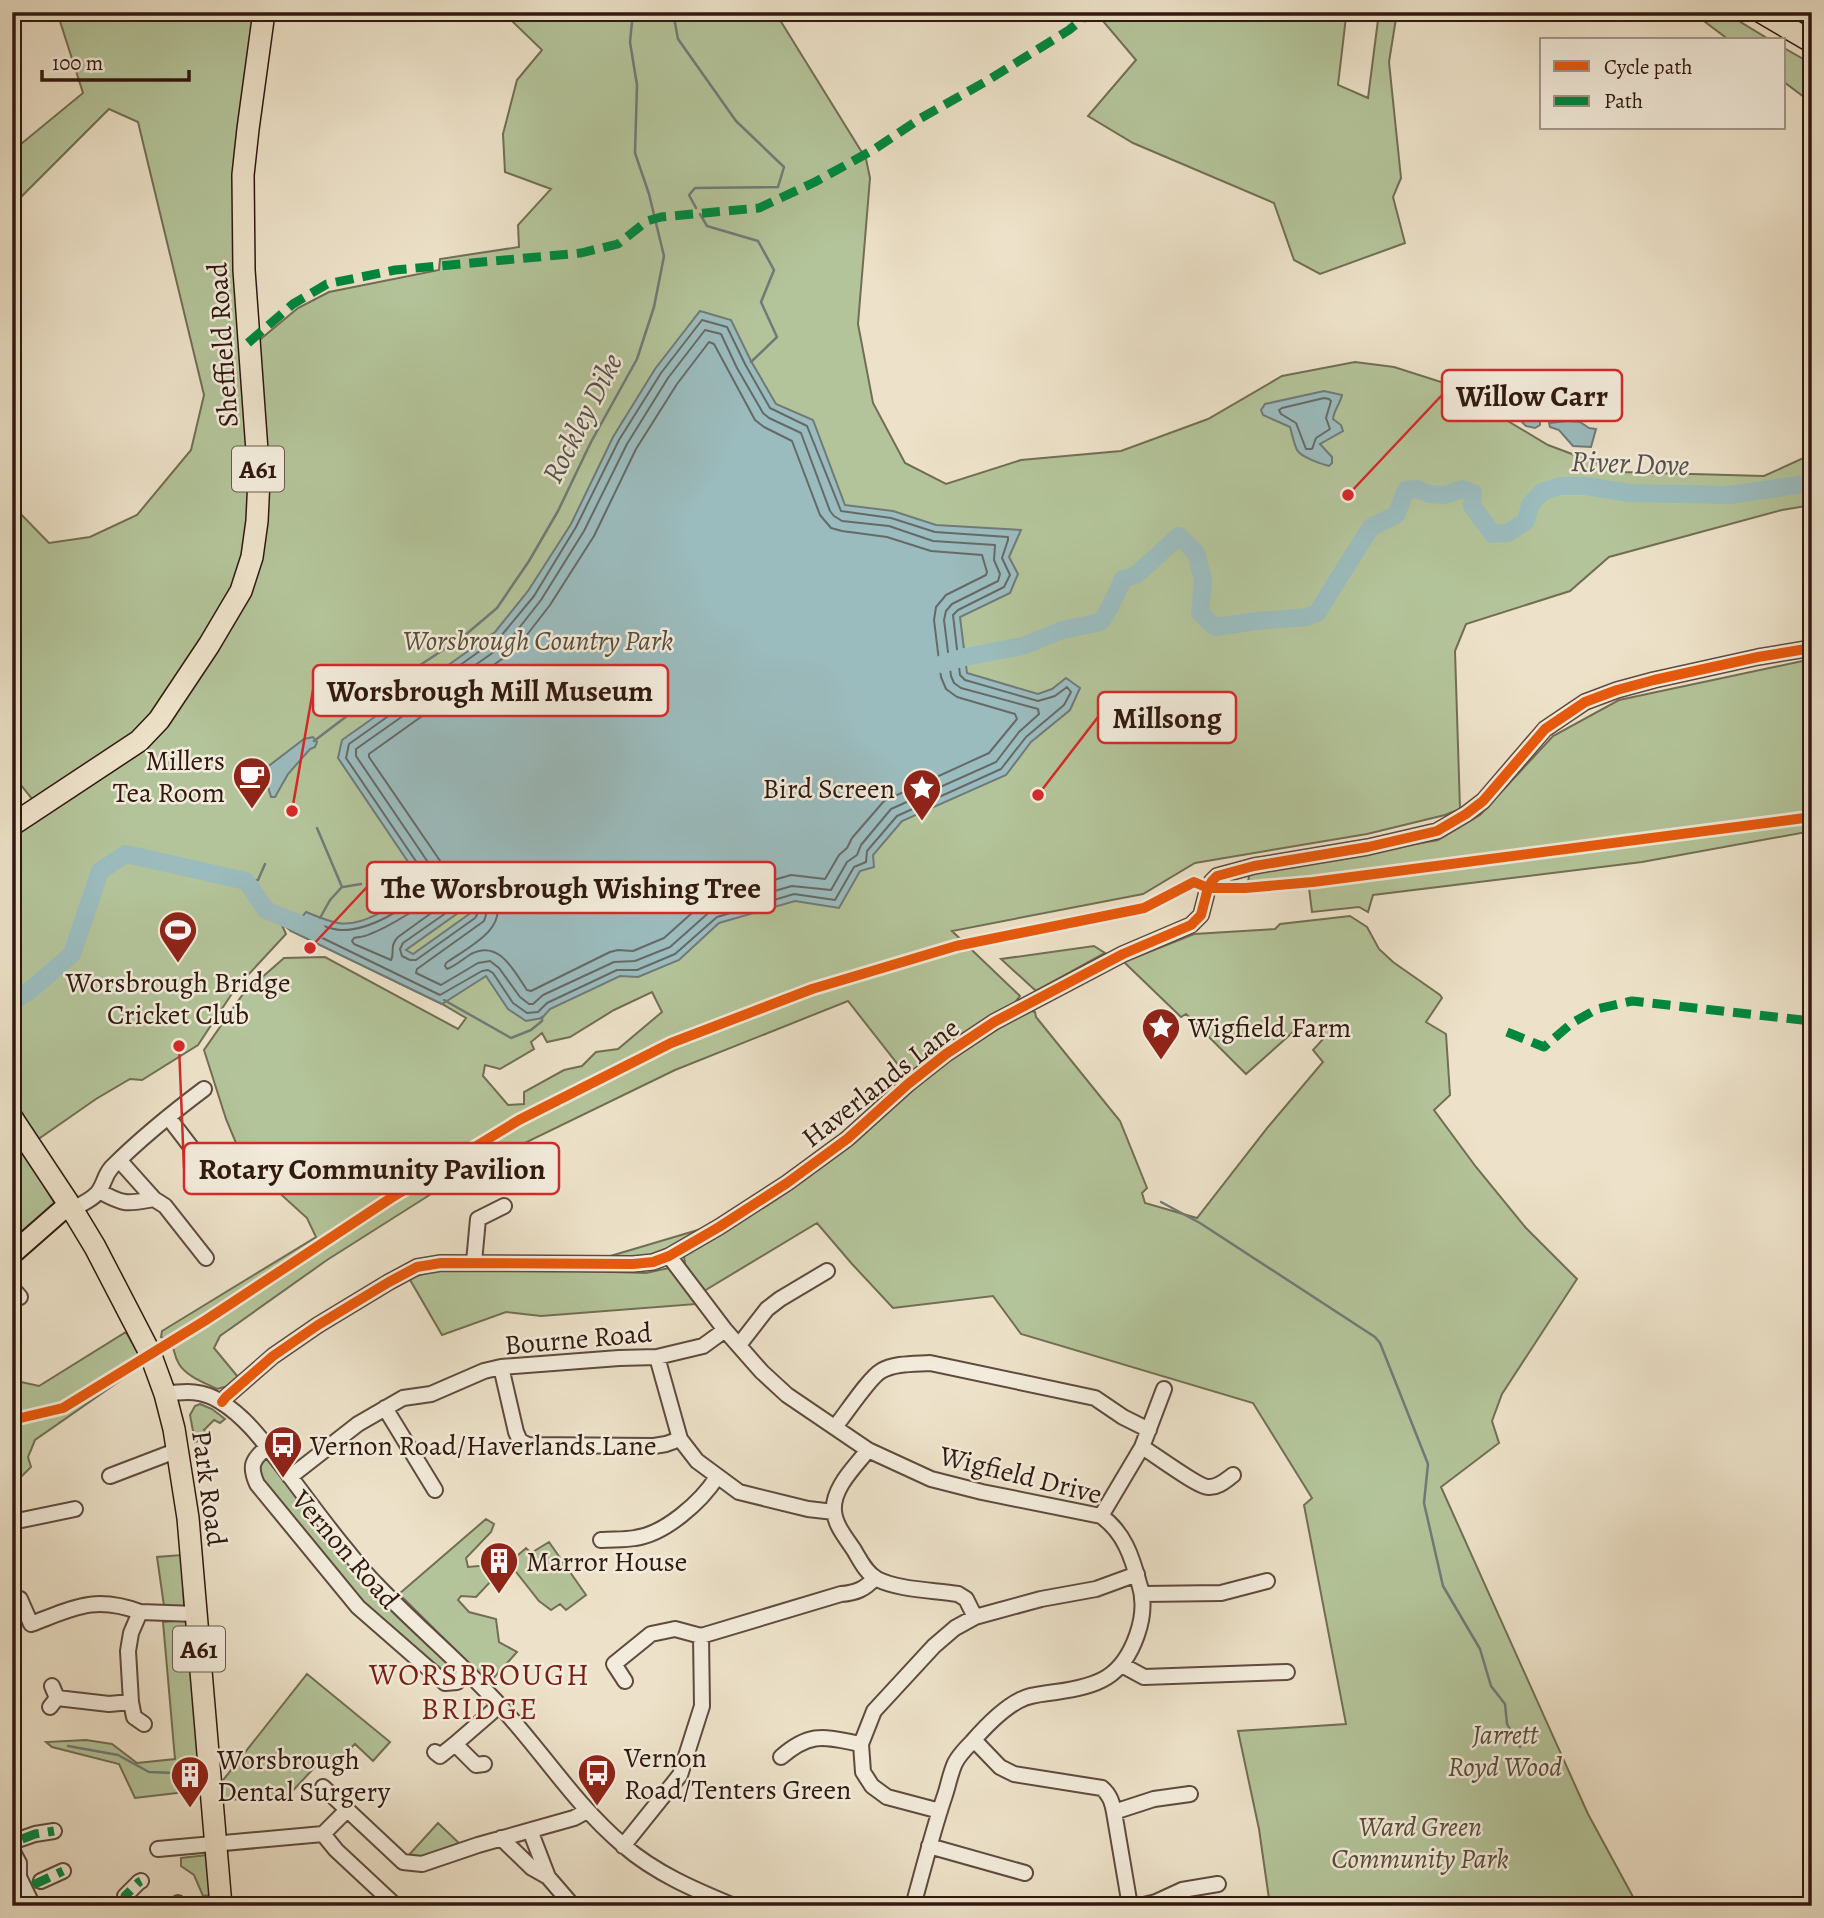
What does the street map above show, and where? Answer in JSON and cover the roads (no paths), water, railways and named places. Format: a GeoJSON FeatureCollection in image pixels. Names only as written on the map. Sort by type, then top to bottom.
{"type":"FeatureCollection","features":[{"type":"Feature","properties":{"kind":"highway","name":"Sheffield Road"},"geometry":{"type":"LineString","coordinates":[[12,825],[139,741],[159,720],[241,591],[252,557],[259,479],[244,270],[243,175],[264,12]]}},
{"type":"Feature","properties":{"kind":"highway"},"geometry":{"type":"LineString","coordinates":[[1761,12],[1812,42]]}},
{"type":"Feature","properties":{"kind":"highway","name":"Park Road"},"geometry":{"type":"LineString","coordinates":[[12,1118],[95,1247],[150,1353],[165,1394],[178,1450],[188,1518],[221,1906]]}},
{"type":"Feature","properties":{"kind":"main road"},"geometry":{"type":"LineString","coordinates":[[12,1254],[71,1207]]}},
{"type":"Feature","properties":{"kind":"street","name":"Haverlands Lane"},"geometry":{"type":"LineString","coordinates":[[222,1402],[273,1356],[417,1267],[474,1262],[633,1264],[653,1262],[669,1256],[719,1227],[807,1168],[847,1139],[927,1069],[994,1022],[1122,954],[1191,925],[1201,915],[1209,888],[1217,876],[1254,866],[1368,847],[1437,831],[1483,801],[1545,729],[1585,702],[1654,680],[1812,648]]}},
{"type":"Feature","properties":{"kind":"street"},"geometry":{"type":"LineString","coordinates":[[71,1207],[93,1197],[99,1191],[104,1178],[120,1161],[168,1117],[204,1089]]}},
{"type":"Feature","properties":{"kind":"street"},"geometry":{"type":"LineString","coordinates":[[168,1117],[201,1160],[222,1179],[237,1169]]}},
{"type":"Feature","properties":{"kind":"street"},"geometry":{"type":"LineString","coordinates":[[120,1161],[154,1199],[165,1206],[206,1258]]}},
{"type":"Feature","properties":{"kind":"street"},"geometry":{"type":"LineString","coordinates":[[99,1191],[122,1202],[154,1199]]}},
{"type":"Feature","properties":{"kind":"street"},"geometry":{"type":"LineString","coordinates":[[474,1262],[478,1219],[504,1206]]}},
{"type":"Feature","properties":{"kind":"street","name":"Wigfield Drive"},"geometry":{"type":"LineString","coordinates":[[669,1256],[725,1330],[762,1372],[787,1395],[868,1450],[931,1479],[1101,1516],[1121,1535],[1137,1574],[1143,1594],[1142,1620],[1135,1643],[1122,1665],[1109,1678],[1091,1686],[1019,1700],[974,1740],[956,1761],[913,1906]]}},
{"type":"Feature","properties":{"kind":"street"},"geometry":{"type":"LineString","coordinates":[[739,1345],[767,1309],[827,1271]]}},
{"type":"Feature","properties":{"kind":"street","name":"Bourne Road"},"geometry":{"type":"LineString","coordinates":[[290,1477],[358,1424],[403,1398],[431,1394],[501,1367],[657,1357],[703,1346],[725,1330]]}},
{"type":"Feature","properties":{"kind":"street"},"geometry":{"type":"LineString","coordinates":[[657,1357],[680,1439],[697,1461],[739,1492],[808,1509],[834,1512]]}},
{"type":"Feature","properties":{"kind":"street"},"geometry":{"type":"LineString","coordinates":[[835,1427],[881,1371],[902,1365],[930,1363],[1095,1398],[1149,1430]]}},
{"type":"Feature","properties":{"kind":"street"},"geometry":{"type":"LineString","coordinates":[[501,1367],[516,1432],[520,1441],[528,1445],[654,1446],[680,1439]]}},
{"type":"Feature","properties":{"kind":"street"},"geometry":{"type":"LineString","coordinates":[[1101,1516],[1142,1447],[1164,1389]]}},
{"type":"Feature","properties":{"kind":"street","name":"Vernon Road"},"geometry":{"type":"LineString","coordinates":[[165,1394],[193,1391],[208,1395],[222,1402],[251,1427],[374,1583],[500,1705],[587,1811],[623,1846],[660,1872],[734,1906]]}},
{"type":"Feature","properties":{"kind":"street"},"geometry":{"type":"LineString","coordinates":[[385,1408],[435,1490]]}},
{"type":"Feature","properties":{"kind":"street","name":"Vernon Road"},"geometry":{"type":"LineString","coordinates":[[267,1447],[253,1463],[251,1472],[257,1484],[358,1607],[445,1683],[457,1682],[467,1671]]}},
{"type":"Feature","properties":{"kind":"street"},"geometry":{"type":"LineString","coordinates":[[1142,1447],[1208,1488],[1219,1485],[1233,1475]]}},
{"type":"Feature","properties":{"kind":"street"},"geometry":{"type":"LineString","coordinates":[[110,1476],[178,1450]]}},
{"type":"Feature","properties":{"kind":"street"},"geometry":{"type":"LineString","coordinates":[[868,1450],[835,1499],[834,1512],[839,1527],[875,1578],[891,1584],[958,1594],[966,1599],[975,1617]]}},
{"type":"Feature","properties":{"kind":"street"},"geometry":{"type":"LineString","coordinates":[[601,1540],[637,1538],[663,1527],[688,1511],[718,1477]]}},
{"type":"Feature","properties":{"kind":"street"},"geometry":{"type":"LineString","coordinates":[[12,1522],[75,1509]]}},
{"type":"Feature","properties":{"kind":"street"},"geometry":{"type":"LineString","coordinates":[[940,1811],[887,1797],[873,1786],[863,1772],[861,1744],[874,1711],[934,1646],[955,1628],[975,1617],[1041,1599],[1096,1589],[1137,1574]]}},
{"type":"Feature","properties":{"kind":"street"},"geometry":{"type":"LineString","coordinates":[[625,1681],[614,1664],[651,1634],[674,1629],[701,1636],[841,1594],[853,1594],[875,1578]]}},
{"type":"Feature","properties":{"kind":"street"},"geometry":{"type":"LineString","coordinates":[[1143,1594],[1220,1593],[1267,1581]]}},
{"type":"Feature","properties":{"kind":"street"},"geometry":{"type":"LineString","coordinates":[[20,1599],[25,1626],[82,1605],[106,1603],[140,1612],[196,1614]]}},
{"type":"Feature","properties":{"kind":"street"},"geometry":{"type":"LineString","coordinates":[[140,1612],[131,1633],[128,1651],[134,1717],[144,1724]]}},
{"type":"Feature","properties":{"kind":"street"},"geometry":{"type":"LineString","coordinates":[[623,1846],[680,1775],[702,1706],[701,1636]]}},
{"type":"Feature","properties":{"kind":"street"},"geometry":{"type":"LineString","coordinates":[[1122,1665],[1144,1677],[1287,1672]]}},
{"type":"Feature","properties":{"kind":"street"},"geometry":{"type":"LineString","coordinates":[[53,1697],[109,1704],[131,1702]]}},
{"type":"Feature","properties":{"kind":"street"},"geometry":{"type":"LineString","coordinates":[[435,1752],[440,1756],[500,1705]]}},
{"type":"Feature","properties":{"kind":"street"},"geometry":{"type":"LineString","coordinates":[[781,1757],[796,1744],[811,1739],[830,1738],[861,1744]]}},
{"type":"Feature","properties":{"kind":"street"},"geometry":{"type":"LineString","coordinates":[[974,1740],[1000,1766],[1014,1774],[1102,1788],[1111,1799],[1130,1906]]}},
{"type":"Feature","properties":{"kind":"street"},"geometry":{"type":"LineString","coordinates":[[455,1744],[476,1765],[484,1764]]}},
{"type":"Feature","properties":{"kind":"street"},"geometry":{"type":"LineString","coordinates":[[323,1787],[403,1863],[414,1865],[574,1818],[587,1811]]}},
{"type":"Feature","properties":{"kind":"street"},"geometry":{"type":"LineString","coordinates":[[1114,1812],[1154,1799],[1190,1794]]}},
{"type":"Feature","properties":{"kind":"street"},"geometry":{"type":"LineString","coordinates":[[166,1844],[216,1845],[323,1834],[347,1810]]}},
{"type":"Feature","properties":{"kind":"street"},"geometry":{"type":"LineString","coordinates":[[533,1830],[533,1838],[548,1877],[573,1906]]}},
{"type":"Feature","properties":{"kind":"street"},"geometry":{"type":"LineString","coordinates":[[12,1842],[35,1833],[54,1831]]}},
{"type":"Feature","properties":{"kind":"street"},"geometry":{"type":"LineString","coordinates":[[323,1834],[336,1850],[396,1906]]}},
{"type":"Feature","properties":{"kind":"street"},"geometry":{"type":"LineString","coordinates":[[501,1838],[532,1868],[548,1877]]}},
{"type":"Feature","properties":{"kind":"street"},"geometry":{"type":"LineString","coordinates":[[929,1846],[1024,1873]]}},
{"type":"Feature","properties":{"kind":"street"},"geometry":{"type":"LineString","coordinates":[[12,1850],[19,1863],[19,1877],[33,1885]]}},
{"type":"Feature","properties":{"kind":"street"},"geometry":{"type":"LineString","coordinates":[[33,1885],[63,1871]]}},
{"type":"Feature","properties":{"kind":"street"},"geometry":{"type":"LineString","coordinates":[[126,1901],[125,1896],[141,1881]]}},
{"type":"Feature","properties":{"kind":"street"},"geometry":{"type":"LineString","coordinates":[[1140,1906],[1182,1890],[1218,1884]]}},
{"type":"Feature","properties":{"kind":"street"},"geometry":{"type":"LineString","coordinates":[[33,1885],[33,1906]]}},
{"type":"Feature","properties":{"kind":"water"},"geometry":{"type":"Polygon","coordinates":[[[700,311],[731,320],[776,404],[813,420],[845,505],[893,511],[936,525],[1021,530],[1009,557],[1018,574],[1010,593],[960,617],[967,673],[1038,694],[1052,689],[1066,678],[1080,688],[1070,710],[1031,742],[1006,775],[902,821],[873,855],[874,867],[860,871],[839,908],[795,901],[719,923],[679,960],[638,977],[620,976],[550,1009],[542,1018],[526,1021],[508,1009],[486,976],[442,1004],[291,931],[306,912],[338,923],[372,917],[423,884],[338,758],[342,740],[495,632],[528,591],[571,524],[613,437],[655,369],[700,311]],[[468,906],[406,950],[413,954],[472,912],[468,906]]]}},
{"type":"Feature","properties":{"kind":"water"},"geometry":{"type":"Polygon","coordinates":[[[1324,391],[1342,395],[1333,419],[1341,425],[1343,431],[1320,444],[1332,457],[1329,466],[1299,453],[1290,427],[1263,415],[1261,410],[1265,404],[1324,391]]]}},
{"type":"Feature","properties":{"kind":"water"},"geometry":{"type":"Polygon","coordinates":[[[1507,404],[1533,409],[1540,419],[1540,425],[1535,428],[1526,426],[1519,419],[1508,419],[1507,404]]]}},
{"type":"Feature","properties":{"kind":"water"},"geometry":{"type":"Polygon","coordinates":[[[1580,422],[1596,429],[1591,447],[1573,446],[1559,430],[1550,427],[1549,423],[1580,422]]]}},
{"type":"Feature","properties":{"kind":"water"},"geometry":{"type":"Polygon","coordinates":[[[313,737],[317,742],[315,747],[310,749],[288,774],[275,797],[271,797],[266,768],[304,739],[313,737]]]}},
{"type":"Feature","properties":{"kind":"waterway","name":"Rockley Dike"},"geometry":{"type":"LineString","coordinates":[[314,741],[372,697],[464,636],[497,608],[558,511],[591,442],[637,359],[654,307],[664,256],[649,194],[635,153],[637,85],[630,42],[633,12]]}},
{"type":"Feature","properties":{"kind":"waterway","name":"Rockley Dike"},"geometry":{"type":"LineString","coordinates":[[673,12],[678,39],[736,121],[784,167],[778,187],[695,188],[689,195],[696,208]]}},
{"type":"Feature","properties":{"kind":"waterway","name":"Rockley Dike"},"geometry":{"type":"LineString","coordinates":[[700,214],[707,226],[758,241],[774,270],[761,302],[777,337],[751,362]]}},
{"type":"Feature","properties":{"kind":"waterway","name":"River Dove"},"geometry":{"type":"LineString","coordinates":[[942,664],[1023,646],[1062,630],[1101,622],[1123,579],[1136,575],[1179,536],[1196,553],[1203,580],[1200,613],[1215,627],[1307,617],[1317,613],[1371,527],[1396,515],[1406,490],[1417,489],[1429,494],[1445,495],[1462,489],[1473,493],[1472,506],[1493,534],[1508,533],[1526,521],[1530,505],[1542,492],[1560,486],[1586,486],[1629,493],[1730,495],[1812,483]]}},
{"type":"Feature","properties":{"kind":"waterway"},"geometry":{"type":"LineString","coordinates":[[317,828],[342,887],[330,900],[320,918]]}},
{"type":"Feature","properties":{"kind":"waterway","name":"River Dove"},"geometry":{"type":"LineString","coordinates":[[12,1003],[72,954],[100,871],[126,854],[246,881],[266,910],[317,931]]}},
{"type":"Feature","properties":{"kind":"waterway"},"geometry":{"type":"LineString","coordinates":[[246,881],[258,880],[265,864]]}},
{"type":"Feature","properties":{"kind":"waterway"},"geometry":{"type":"LineString","coordinates":[[343,887],[361,884]]}},
{"type":"Feature","properties":{"kind":"waterway"},"geometry":{"type":"LineString","coordinates":[[444,1000],[511,1038],[531,1030],[542,1021],[542,1017]]}},
{"type":"Feature","properties":{"kind":"waterway"},"geometry":{"type":"LineString","coordinates":[[1161,1202],[1200,1223],[1375,1337],[1380,1343],[1428,1464],[1424,1503],[1443,1586],[1480,1649],[1491,1686],[1505,1704],[1507,1724],[1520,1747]]}},
{"type":"Feature","properties":{"kind":"waterway"},"geometry":{"type":"LineString","coordinates":[[68,1746],[118,1755],[149,1772],[175,1773],[196,1765]]}},
{"type":"Feature","properties":{"kind":"place","name":"Willow Carr"},"geometry":{"type":"Point","coordinates":[1348,495]}},
{"type":"Feature","properties":{"kind":"place","name":"Millsong"},"geometry":{"type":"Point","coordinates":[1038,795]}},
{"type":"Feature","properties":{"kind":"place","name":"Millers Tea Room"},"geometry":{"type":"Point","coordinates":[252,810]}},
{"type":"Feature","properties":{"kind":"place","name":"Worsbrough Mill Museum"},"geometry":{"type":"Point","coordinates":[292,811]}},
{"type":"Feature","properties":{"kind":"place","name":"Bird Screen"},"geometry":{"type":"Point","coordinates":[922,822]}},
{"type":"Feature","properties":{"kind":"place","name":"The Worsbrough Wishing Tree"},"geometry":{"type":"Point","coordinates":[310,948]}},
{"type":"Feature","properties":{"kind":"place","name":"Worsbrough Bridge Cricket Club"},"geometry":{"type":"Point","coordinates":[178,964]}},
{"type":"Feature","properties":{"kind":"place","name":"Rotary Community Pavilion"},"geometry":{"type":"Point","coordinates":[179,1046]}},
{"type":"Feature","properties":{"kind":"place","name":"Wigfield Farm"},"geometry":{"type":"Point","coordinates":[1161,1061]}},
{"type":"Feature","properties":{"kind":"place","name":"Vernon Road/Haverlands Lane"},"geometry":{"type":"Point","coordinates":[283,1479]}},
{"type":"Feature","properties":{"kind":"place","name":"Marror House"},"geometry":{"type":"Point","coordinates":[499,1595]}},
{"type":"Feature","properties":{"kind":"place","name":"Vernon Road/Tenters Green"},"geometry":{"type":"Point","coordinates":[597,1807]}},
{"type":"Feature","properties":{"kind":"place","name":"Worsbrough Dental Surgery"},"geometry":{"type":"Point","coordinates":[190,1809]}},
{"type":"Feature","properties":{"kind":"district","name":"WORSBROUGH BRIDGE"},"geometry":{"type":"Point","coordinates":[480,1692]}},
{"type":"Feature","properties":{"kind":"park label","name":"Worsbrough Country Park"},"geometry":{"type":"Point","coordinates":[538,640]}},
{"type":"Feature","properties":{"kind":"park label","name":"Jarrett Royd Wood"},"geometry":{"type":"Point","coordinates":[1505,1750]}},
{"type":"Feature","properties":{"kind":"park label","name":"Ward Green Community Park"},"geometry":{"type":"Point","coordinates":[1420,1842]}}]}
